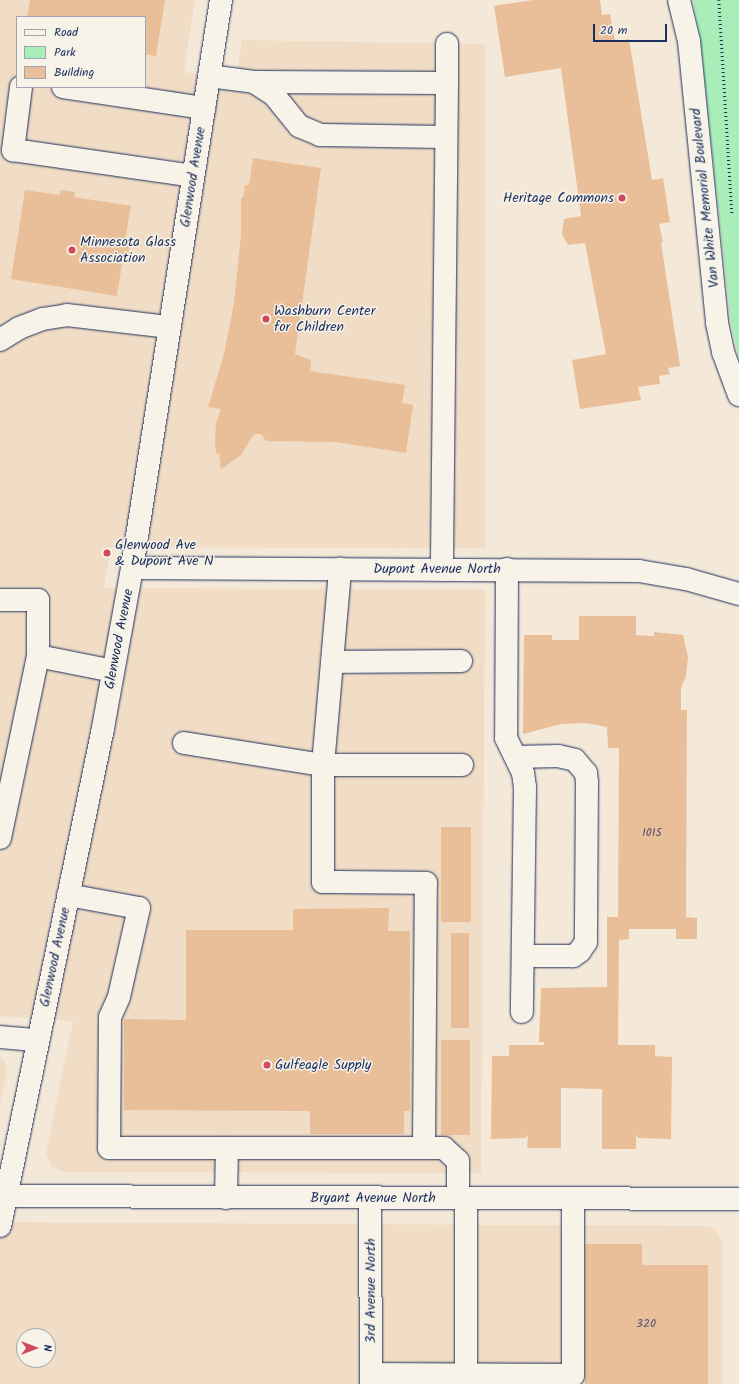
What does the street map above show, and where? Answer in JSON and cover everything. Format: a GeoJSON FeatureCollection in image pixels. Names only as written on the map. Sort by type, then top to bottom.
{"type":"FeatureCollection","features":[{"type":"Feature","properties":{"kind":"street","name":"Glenwood Avenue"},"geometry":{"type":"LineString","coordinates":[[0,1226],[113,671],[132,568],[220,0]]}},
{"type":"Feature","properties":{"kind":"street","name":"Van White Memorial Boulevard"},"geometry":{"type":"LineString","coordinates":[[680,0],[689,41],[718,323],[723,352],[739,395]]}},
{"type":"Feature","properties":{"kind":"street"},"geometry":{"type":"LineString","coordinates":[[442,570],[447,44]]}},
{"type":"Feature","properties":{"kind":"street"},"geometry":{"type":"LineString","coordinates":[[209,76],[254,82],[447,83]]}},
{"type":"Feature","properties":{"kind":"street"},"geometry":{"type":"LineString","coordinates":[[254,82],[274,95],[300,126],[320,135],[446,137]]}},
{"type":"Feature","properties":{"kind":"street"},"geometry":{"type":"LineString","coordinates":[[21,88],[12,150],[193,176]]}},
{"type":"Feature","properties":{"kind":"street"},"geometry":{"type":"LineString","coordinates":[[70,88],[204,108]]}},
{"type":"Feature","properties":{"kind":"street"},"geometry":{"type":"LineString","coordinates":[[0,340],[20,328],[43,318],[67,315],[169,327]]}},
{"type":"Feature","properties":{"kind":"street","name":"Dupont Avenue North"},"geometry":{"type":"LineString","coordinates":[[132,568],[507,569],[639,571],[686,579],[739,594]]}},
{"type":"Feature","properties":{"kind":"street"},"geometry":{"type":"LineString","coordinates":[[340,569],[323,765],[323,882],[426,883],[424,1148]]}},
{"type":"Feature","properties":{"kind":"street"},"geometry":{"type":"LineString","coordinates":[[507,569],[506,738],[516,757],[526,787],[522,1012]]}},
{"type":"Feature","properties":{"kind":"street"},"geometry":{"type":"LineString","coordinates":[[0,600],[38,600],[38,656],[0,838]]}},
{"type":"Feature","properties":{"kind":"street"},"geometry":{"type":"LineString","coordinates":[[38,656],[113,671]]}},
{"type":"Feature","properties":{"kind":"street"},"geometry":{"type":"LineString","coordinates":[[332,662],[461,661]]}},
{"type":"Feature","properties":{"kind":"street"},"geometry":{"type":"LineString","coordinates":[[184,743],[323,765],[462,765]]}},
{"type":"Feature","properties":{"kind":"street"},"geometry":{"type":"LineString","coordinates":[[516,757],[558,756],[575,760],[586,773],[587,782],[586,942],[580,951],[573,956],[523,956]]}},
{"type":"Feature","properties":{"kind":"street"},"geometry":{"type":"LineString","coordinates":[[68,895],[139,908],[119,997],[110,1017],[109,1148],[444,1148],[458,1161],[462,1198],[466,1374]]}},
{"type":"Feature","properties":{"kind":"street"},"geometry":{"type":"LineString","coordinates":[[0,1037],[38,1040]]}},
{"type":"Feature","properties":{"kind":"street"},"geometry":{"type":"LineString","coordinates":[[226,1198],[227,1148]]}},
{"type":"Feature","properties":{"kind":"street","name":"Bryant Avenue North"},"geometry":{"type":"LineString","coordinates":[[6,1196],[739,1200]]}},
{"type":"Feature","properties":{"kind":"street","name":"3rd Avenue North"},"geometry":{"type":"LineString","coordinates":[[370,1199],[371,1379]]}},
{"type":"Feature","properties":{"kind":"street"},"geometry":{"type":"LineString","coordinates":[[371,1379],[466,1374],[572,1375],[573,1199]]}},
{"type":"Feature","properties":{"kind":"path"},"geometry":{"type":"LineString","coordinates":[[718,0],[732,222]]}},
{"type":"Feature","properties":{"kind":"shaded area"},"geometry":{"type":"Polygon","coordinates":[[[0,0],[195,0],[184,72],[235,81],[242,40],[485,44],[485,548],[111,547],[104,588],[485,590],[481,1173],[62,1172],[50,1165],[46,1152],[73,1021],[0,1016],[0,0]]]}},
{"type":"Feature","properties":{"kind":"shaded area"},"geometry":{"type":"Polygon","coordinates":[[[0,1057],[5,1061],[7,1072],[0,1104],[0,1057]]]}},
{"type":"Feature","properties":{"kind":"shaded area"},"geometry":{"type":"Polygon","coordinates":[[[0,1222],[708,1226],[717,1231],[723,1244],[722,1384],[0,1384],[0,1222]]]}},
{"type":"Feature","properties":{"kind":"green space"},"geometry":{"type":"Polygon","coordinates":[[[693,0],[739,0],[739,359],[731,324],[700,38],[693,0]]]}},
{"type":"Feature","properties":{"kind":"building"},"geometry":{"type":"Polygon","coordinates":[[[30,0],[165,0],[156,56],[146,54],[146,16],[27,16],[30,0]]]}},
{"type":"Feature","properties":{"kind":"building","name":"Heritage Commons"},"geometry":{"type":"Polygon","coordinates":[[[533,0],[600,0],[602,15],[610,14],[615,42],[629,39],[652,180],[663,178],[670,222],[659,224],[663,242],[661,243],[680,366],[668,368],[670,374],[659,376],[660,384],[638,387],[641,400],[580,409],[572,360],[606,354],[585,243],[568,245],[562,234],[564,219],[581,216],[561,68],[505,77],[494,6],[533,0]]]}},
{"type":"Feature","properties":{"kind":"building","name":"Washburn Center for Children"},"geometry":{"type":"Polygon","coordinates":[[[253,158],[321,168],[295,354],[311,360],[310,371],[405,385],[402,403],[413,405],[406,453],[336,442],[266,441],[261,434],[254,434],[241,455],[221,469],[219,453],[216,454],[215,442],[216,423],[221,409],[208,407],[224,354],[234,303],[241,236],[241,198],[243,198],[245,185],[249,185],[253,158]]]}},
{"type":"Feature","properties":{"kind":"building","name":"Minnesota Glass Association"},"geometry":{"type":"Polygon","coordinates":[[[25,190],[60,195],[61,190],[75,192],[74,197],[131,206],[125,241],[130,242],[128,259],[123,258],[117,296],[11,279],[25,190]]]}},
{"type":"Feature","properties":{"kind":"building"},"geometry":{"type":"Polygon","coordinates":[[[579,616],[636,616],[636,635],[654,636],[654,632],[683,635],[688,657],[686,676],[681,688],[681,710],[687,710],[686,917],[697,918],[697,939],[676,939],[676,929],[629,929],[629,939],[619,940],[618,1045],[655,1045],[655,1056],[672,1057],[671,1139],[638,1138],[636,1135],[636,1149],[602,1149],[602,1089],[561,1088],[561,1148],[527,1148],[528,1135],[525,1138],[491,1139],[492,1056],[509,1056],[509,1045],[544,1045],[544,1042],[539,1042],[541,988],[607,987],[607,917],[618,917],[619,748],[608,748],[607,727],[586,723],[561,724],[523,734],[524,635],[552,635],[552,640],[579,640],[579,616]]]}},
{"type":"Feature","properties":{"kind":"building"},"geometry":{"type":"Polygon","coordinates":[[[441,827],[471,827],[471,922],[441,922],[441,827]]]}},
{"type":"Feature","properties":{"kind":"building","name":"Gulfeagle Supply"},"geometry":{"type":"Polygon","coordinates":[[[389,908],[388,931],[410,931],[410,1111],[404,1111],[404,1134],[310,1134],[310,1111],[124,1110],[124,1019],[186,1020],[186,930],[293,930],[293,909],[389,908]]]}},
{"type":"Feature","properties":{"kind":"building"},"geometry":{"type":"Polygon","coordinates":[[[451,933],[469,933],[469,1028],[451,1028],[451,933]]]}},
{"type":"Feature","properties":{"kind":"building"},"geometry":{"type":"Polygon","coordinates":[[[441,1040],[470,1040],[470,1135],[441,1135],[441,1040]]]}},
{"type":"Feature","properties":{"kind":"building"},"geometry":{"type":"Polygon","coordinates":[[[585,1244],[642,1244],[642,1265],[708,1265],[708,1384],[585,1384],[585,1244]]]}},
{"type":"Feature","properties":{"kind":"place","name":"Heritage Commons"},"geometry":{"type":"Point","coordinates":[622,198]}},
{"type":"Feature","properties":{"kind":"place","name":"Minnesota Glass Association"},"geometry":{"type":"Point","coordinates":[72,250]}},
{"type":"Feature","properties":{"kind":"place","name":"Washburn Center for Children"},"geometry":{"type":"Point","coordinates":[266,319]}},
{"type":"Feature","properties":{"kind":"place","name":"Glenwood Ave & Dupont Ave N"},"geometry":{"type":"Point","coordinates":[107,553]}},
{"type":"Feature","properties":{"kind":"place","name":"Gulfeagle Supply"},"geometry":{"type":"Point","coordinates":[267,1065]}}]}
